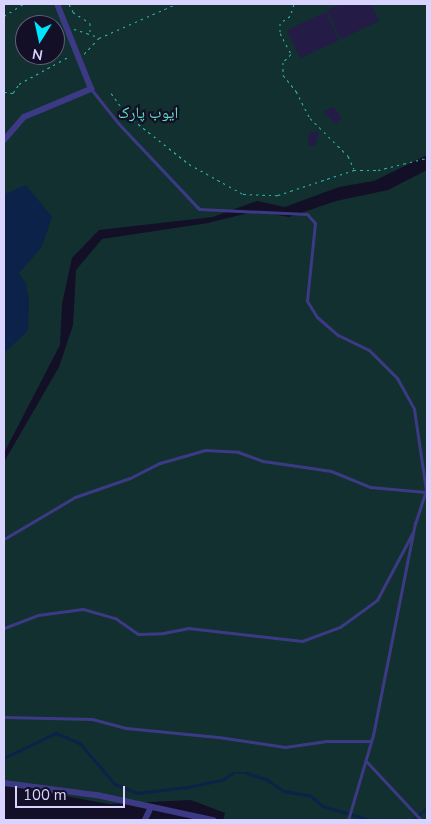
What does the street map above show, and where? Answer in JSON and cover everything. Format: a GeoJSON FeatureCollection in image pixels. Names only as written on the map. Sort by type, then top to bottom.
{"type":"FeatureCollection","features":[{"type":"Feature","properties":{"kind":"street"},"geometry":{"type":"LineString","coordinates":[[4,140],[24,117],[91,88],[65,23]]}},
{"type":"Feature","properties":{"kind":"street"},"geometry":{"type":"LineString","coordinates":[[4,783],[97,795],[213,820]]}},
{"type":"Feature","properties":{"kind":"street"},"geometry":{"type":"LineString","coordinates":[[144,820],[151,807]]}},
{"type":"Feature","properties":{"kind":"lane"},"geometry":{"type":"LineString","coordinates":[[91,88],[118,124],[199,208],[291,211],[307,214],[315,222],[307,301],[318,317],[338,335],[369,350],[397,378],[414,410],[427,491],[414,531],[371,741],[348,819]]}},
{"type":"Feature","properties":{"kind":"lane"},"geometry":{"type":"LineString","coordinates":[[4,539],[75,497],[130,478],[160,463],[205,450],[238,452],[263,461],[331,471],[370,487],[427,491]]}},
{"type":"Feature","properties":{"kind":"lane"},"geometry":{"type":"LineString","coordinates":[[4,628],[38,614],[83,609],[115,618],[138,634],[163,634],[188,628],[302,641],[340,626],[377,600],[414,531]]}},
{"type":"Feature","properties":{"kind":"lane"},"geometry":{"type":"LineString","coordinates":[[4,717],[92,719],[126,728],[218,736],[286,747],[327,740],[371,741]]}},
{"type":"Feature","properties":{"kind":"lane"},"geometry":{"type":"LineString","coordinates":[[365,760],[422,820]]}},
{"type":"Feature","properties":{"kind":"path"},"geometry":{"type":"LineString","coordinates":[[4,16],[23,4]]}},
{"type":"Feature","properties":{"kind":"path"},"geometry":{"type":"LineString","coordinates":[[69,4],[73,12],[90,23],[90,34]]}},
{"type":"Feature","properties":{"kind":"path"},"geometry":{"type":"LineString","coordinates":[[137,4],[144,4]]}},
{"type":"Feature","properties":{"kind":"path"},"geometry":{"type":"LineString","coordinates":[[81,60],[99,38],[176,4]]}},
{"type":"Feature","properties":{"kind":"path"},"geometry":{"type":"LineString","coordinates":[[294,4],[290,16],[280,23],[280,33],[291,54],[283,62],[283,75],[296,91],[310,118],[348,156],[354,170]]}},
{"type":"Feature","properties":{"kind":"path"},"geometry":{"type":"LineString","coordinates":[[65,23],[99,38]]}},
{"type":"Feature","properties":{"kind":"path"},"geometry":{"type":"LineString","coordinates":[[4,92],[13,93],[19,84],[78,52]]}},
{"type":"Feature","properties":{"kind":"path"},"geometry":{"type":"LineString","coordinates":[[111,93],[128,116],[182,159],[243,194],[278,195],[354,170],[378,170],[427,158]]}},
{"type":"Feature","properties":{"kind":"green space","name":"ایوب پارک"},"geometry":{"type":"Polygon","coordinates":[[[4,4],[427,4],[427,155],[374,181],[339,187],[285,207],[257,201],[213,217],[99,230],[72,258],[62,304],[60,345],[4,453],[4,4]]]}},
{"type":"Feature","properties":{"kind":"green space"},"geometry":{"type":"Polygon","coordinates":[[[427,170],[427,820],[223,820],[225,813],[191,800],[109,804],[4,785],[4,462],[59,367],[73,325],[76,270],[102,239],[208,223],[256,211],[289,217],[336,201],[388,190],[427,170]]]}},
{"type":"Feature","properties":{"kind":"water"},"geometry":{"type":"Polygon","coordinates":[[[26,185],[52,217],[42,247],[19,273],[26,283],[29,301],[28,331],[4,353],[4,194],[26,185]]]}},
{"type":"Feature","properties":{"kind":"building"},"geometry":{"type":"Polygon","coordinates":[[[342,4],[371,4],[379,21],[341,39],[327,10],[342,4]]]}},
{"type":"Feature","properties":{"kind":"building"},"geometry":{"type":"Polygon","coordinates":[[[326,12],[339,40],[300,58],[287,30],[326,12]]]}},
{"type":"Feature","properties":{"kind":"building"},"geometry":{"type":"Polygon","coordinates":[[[334,107],[342,118],[336,124],[323,112],[334,107]]]}},
{"type":"Feature","properties":{"kind":"building"},"geometry":{"type":"Polygon","coordinates":[[[319,131],[315,146],[308,146],[309,133],[319,131]]]}},
{"type":"Feature","properties":{"kind":"waterway"},"geometry":{"type":"LineString","coordinates":[[4,758],[56,733],[80,743],[115,784],[137,793],[188,787],[222,780],[233,773],[247,773],[268,780],[284,791],[311,796],[323,806],[371,820]]}},
{"type":"Feature","properties":{"kind":"waterway"},"geometry":{"type":"LineString","coordinates":[[413,820],[427,808]]}}]}
